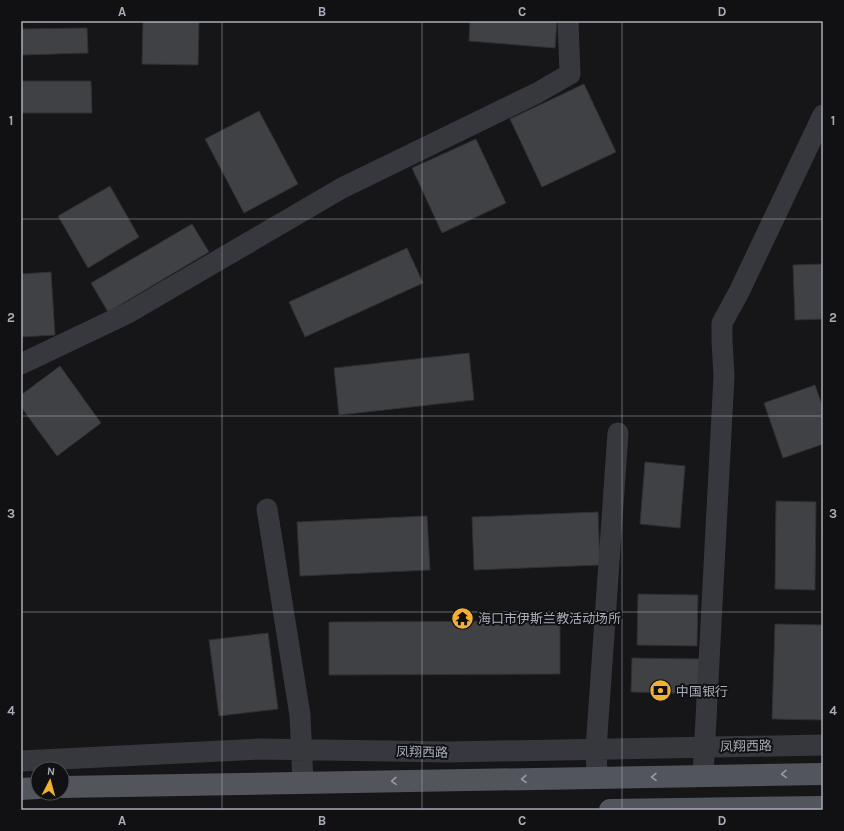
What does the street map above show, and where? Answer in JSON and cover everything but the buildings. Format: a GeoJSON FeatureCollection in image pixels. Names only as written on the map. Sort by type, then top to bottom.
{"type":"FeatureCollection","features":[{"type":"Feature","properties":{"kind":"main road"},"geometry":{"type":"LineString","coordinates":[[70,787],[823,774]]}},
{"type":"Feature","properties":{"kind":"main road"},"geometry":{"type":"LineString","coordinates":[[610,810],[823,807]]}},
{"type":"Feature","properties":{"kind":"street"},"geometry":{"type":"LineString","coordinates":[[21,364],[128,313],[342,188],[537,93],[570,74],[568,21]]}},
{"type":"Feature","properties":{"kind":"street"},"geometry":{"type":"LineString","coordinates":[[703,776],[724,376],[722,323],[739,292],[823,115]]}},
{"type":"Feature","properties":{"kind":"street"},"geometry":{"type":"LineString","coordinates":[[597,777],[596,749],[618,433]]}},
{"type":"Feature","properties":{"kind":"street"},"geometry":{"type":"LineString","coordinates":[[267,509],[300,715],[303,782]]}},
{"type":"Feature","properties":{"kind":"street","name":"凤翔西路"},"geometry":{"type":"LineString","coordinates":[[21,761],[260,749],[449,752],[823,745]]}},
{"type":"Feature","properties":{"kind":"place","name":"海口市伊斯兰教活动场所"},"geometry":{"type":"Point","coordinates":[462,618]}},
{"type":"Feature","properties":{"kind":"place","name":"中国银行"},"geometry":{"type":"Point","coordinates":[660,691]}}]}
